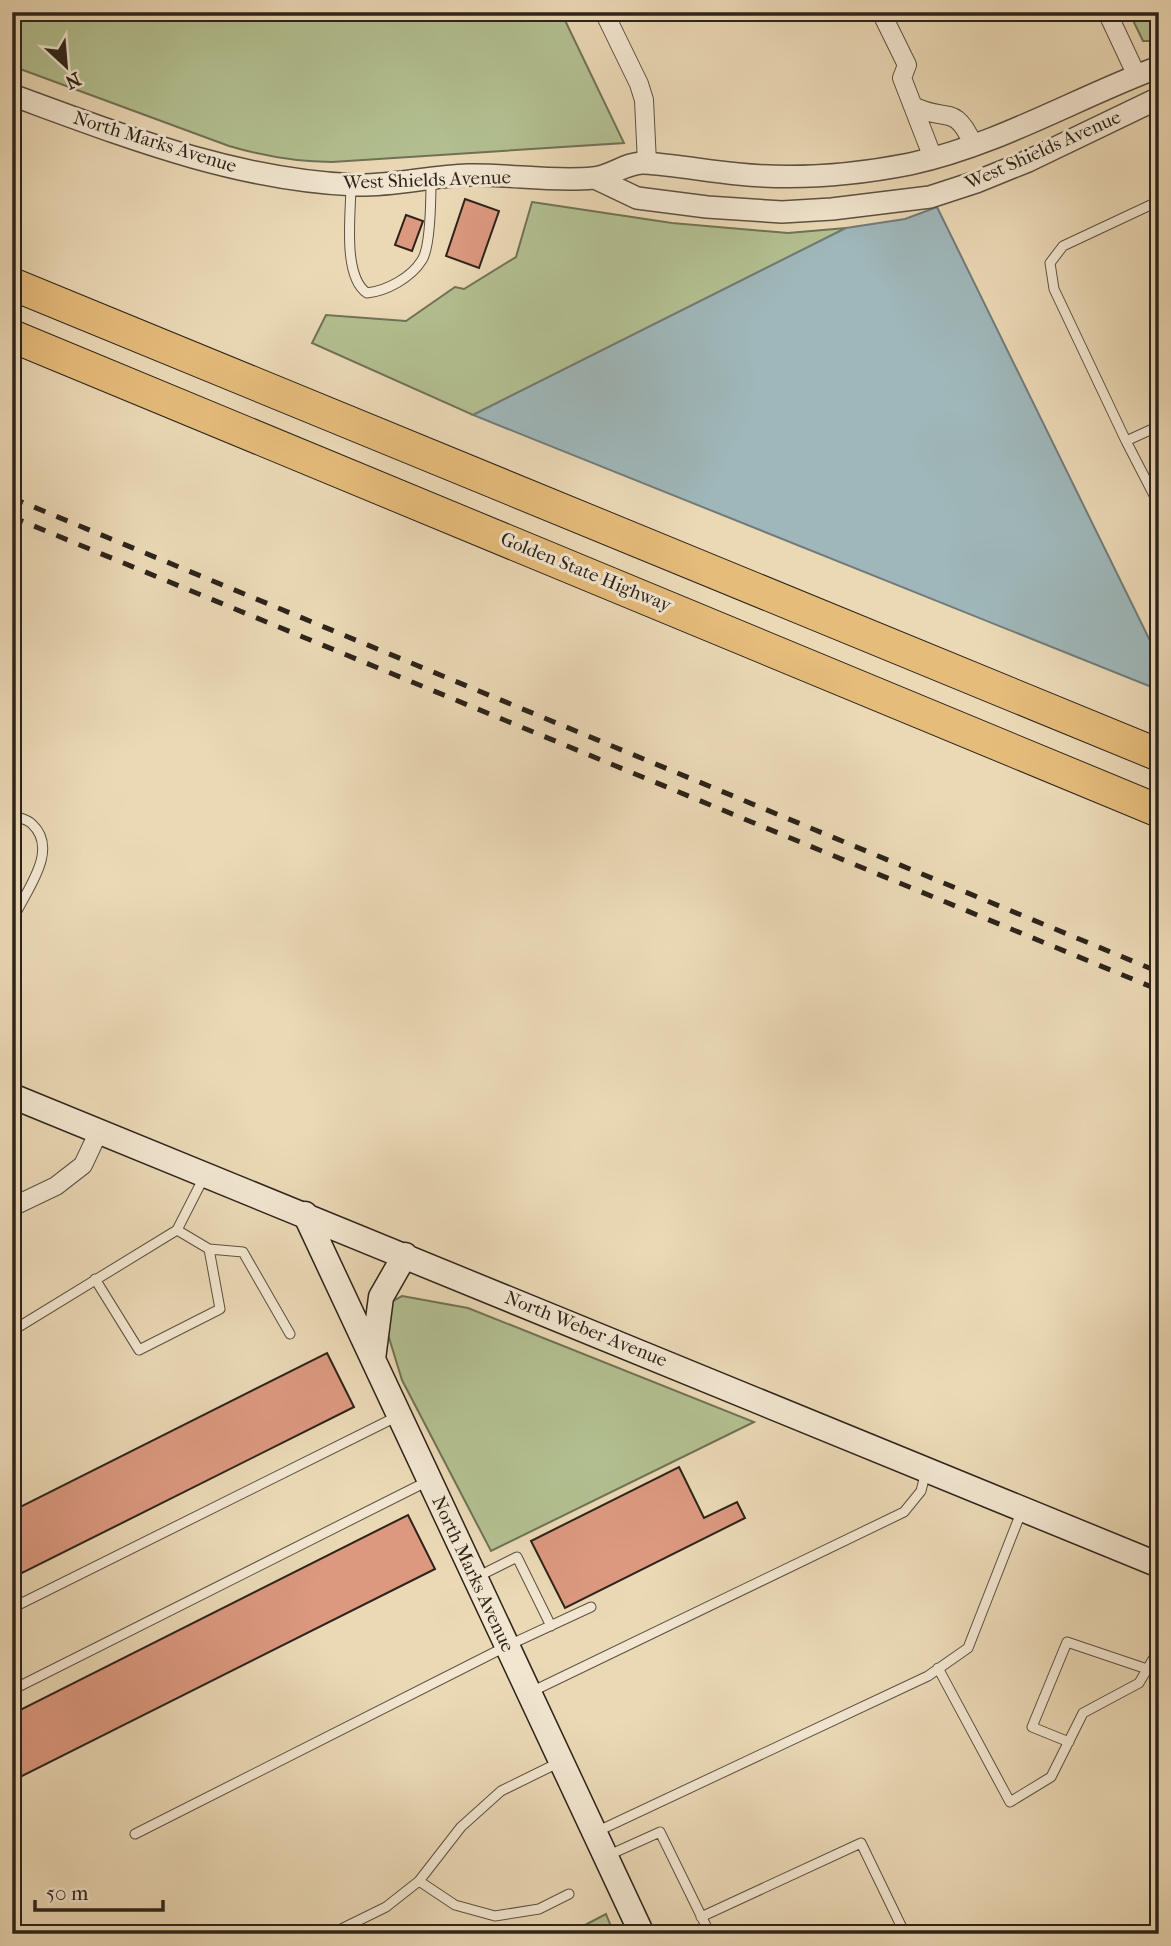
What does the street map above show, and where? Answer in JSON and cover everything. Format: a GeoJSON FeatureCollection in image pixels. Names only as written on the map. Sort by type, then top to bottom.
{"type":"FeatureCollection","features":[{"type":"Feature","properties":{"kind":"highway"},"geometry":{"type":"LineString","coordinates":[[12,284],[1159,755]]}},
{"type":"Feature","properties":{"kind":"highway","name":"Golden State Highway"},"geometry":{"type":"LineString","coordinates":[[12,336],[1159,811]]}},
{"type":"Feature","properties":{"kind":"main road","name":"North Weber Avenue"},"geometry":{"type":"LineString","coordinates":[[12,1096],[1159,1565]]}},
{"type":"Feature","properties":{"kind":"main road","name":"North Marks Avenue"},"geometry":{"type":"LineString","coordinates":[[305,1214],[642,1934]]}},
{"type":"Feature","properties":{"kind":"main road"},"geometry":{"type":"LineString","coordinates":[[373,1360],[381,1297],[405,1255]]}},
{"type":"Feature","properties":{"kind":"street"},"geometry":{"type":"LineString","coordinates":[[881,12],[907,65],[902,78],[933,158]]}},
{"type":"Feature","properties":{"kind":"street"},"geometry":{"type":"LineString","coordinates":[[1107,12],[1138,76]]}},
{"type":"Feature","properties":{"kind":"street"},"geometry":{"type":"LineString","coordinates":[[611,15],[642,92],[647,163]]}},
{"type":"Feature","properties":{"kind":"street","name":"West Shields Avenue"},"geometry":{"type":"LineString","coordinates":[[259,174],[351,184],[468,175],[595,178],[640,162],[742,175],[792,176],[877,169],[933,158],[973,145],[1159,66]]}},
{"type":"Feature","properties":{"kind":"street","name":"North Marks Avenue"},"geometry":{"type":"LineString","coordinates":[[12,95],[198,160],[259,174]]}},
{"type":"Feature","properties":{"kind":"street","name":"West Shields Avenue"},"geometry":{"type":"LineString","coordinates":[[595,178],[637,198],[707,207],[782,212],[930,197],[1028,161],[1159,98]]}},
{"type":"Feature","properties":{"kind":"street"},"geometry":{"type":"LineString","coordinates":[[913,106],[927,113],[946,115],[959,120],[973,145]]}},
{"type":"Feature","properties":{"kind":"street"},"geometry":{"type":"LineString","coordinates":[[12,1207],[56,1186],[83,1165],[99,1131]]}},
{"type":"Feature","properties":{"kind":"lane"},"geometry":{"type":"LineString","coordinates":[[351,184],[352,272],[360,289],[367,293],[382,292],[403,279],[423,260],[430,222],[431,178]]}},
{"type":"Feature","properties":{"kind":"lane"},"geometry":{"type":"LineString","coordinates":[[1159,201],[1063,246],[1050,262],[1055,289],[1159,505]]}},
{"type":"Feature","properties":{"kind":"lane"},"geometry":{"type":"LineString","coordinates":[[1126,441],[1159,426]]}},
{"type":"Feature","properties":{"kind":"lane"},"geometry":{"type":"LineString","coordinates":[[12,815],[31,822],[42,838],[43,858],[13,914]]}},
{"type":"Feature","properties":{"kind":"lane"},"geometry":{"type":"LineString","coordinates":[[12,1331],[177,1230],[205,1175]]}},
{"type":"Feature","properties":{"kind":"lane"},"geometry":{"type":"LineString","coordinates":[[177,1230],[209,1249],[243,1252],[289,1334]]}},
{"type":"Feature","properties":{"kind":"lane"},"geometry":{"type":"LineString","coordinates":[[95,1279],[139,1350],[220,1309],[209,1249]]}},
{"type":"Feature","properties":{"kind":"lane"},"geometry":{"type":"LineString","coordinates":[[12,1608],[399,1416]]}},
{"type":"Feature","properties":{"kind":"lane"},"geometry":{"type":"LineString","coordinates":[[529,1693],[904,1512],[921,1491],[927,1469]]}},
{"type":"Feature","properties":{"kind":"lane"},"geometry":{"type":"LineString","coordinates":[[12,1690],[429,1480]]}},
{"type":"Feature","properties":{"kind":"lane"},"geometry":{"type":"LineString","coordinates":[[595,1833],[928,1675],[968,1648],[1022,1509]]}},
{"type":"Feature","properties":{"kind":"lane"},"geometry":{"type":"LineString","coordinates":[[475,1578],[517,1557],[551,1626]]}},
{"type":"Feature","properties":{"kind":"lane"},"geometry":{"type":"LineString","coordinates":[[135,1834],[507,1646],[591,1607]]}},
{"type":"Feature","properties":{"kind":"lane"},"geometry":{"type":"LineString","coordinates":[[1069,1742],[1032,1727],[1067,1642],[1147,1669]]}},
{"type":"Feature","properties":{"kind":"lane"},"geometry":{"type":"LineString","coordinates":[[938,1668],[1010,1802],[1051,1777],[1083,1713],[1139,1683],[1159,1649]]}},
{"type":"Feature","properties":{"kind":"lane"},"geometry":{"type":"LineString","coordinates":[[331,1934],[386,1907],[419,1881],[461,1827],[501,1791],[561,1761]]}},
{"type":"Feature","properties":{"kind":"lane"},"geometry":{"type":"LineString","coordinates":[[606,1857],[660,1832],[710,1934]]}},
{"type":"Feature","properties":{"kind":"lane"},"geometry":{"type":"LineString","coordinates":[[701,1917],[861,1843],[905,1934]]}},
{"type":"Feature","properties":{"kind":"lane"},"geometry":{"type":"LineString","coordinates":[[419,1881],[455,1905],[495,1916],[539,1909],[569,1894]]}},
{"type":"Feature","properties":{"kind":"green space"},"geometry":{"type":"Polygon","coordinates":[[[12,12],[561,12],[624,143],[332,162],[267,155],[229,146],[12,66],[12,12]]]}},
{"type":"Feature","properties":{"kind":"green space"},"geometry":{"type":"Polygon","coordinates":[[[1129,12],[1159,12],[1159,41],[1143,41],[1129,12]]]}},
{"type":"Feature","properties":{"kind":"green space"},"geometry":{"type":"Polygon","coordinates":[[[532,202],[672,223],[788,233],[846,228],[473,415],[312,343],[326,315],[406,321],[455,287],[464,289],[516,257],[532,202]]]}},
{"type":"Feature","properties":{"kind":"green space"},"geometry":{"type":"Polygon","coordinates":[[[402,1296],[468,1308],[754,1422],[491,1551],[402,1380],[386,1328],[391,1302],[402,1296]]]}},
{"type":"Feature","properties":{"kind":"green space"},"geometry":{"type":"Polygon","coordinates":[[[606,1914],[614,1934],[568,1934],[606,1914]]]}},
{"type":"Feature","properties":{"kind":"water"},"geometry":{"type":"Polygon","coordinates":[[[937,207],[1159,659],[1159,690],[473,415],[846,228],[905,219],[937,207]]]}},
{"type":"Feature","properties":{"kind":"building"},"geometry":{"type":"Polygon","coordinates":[[[465,199],[499,211],[479,268],[446,256],[465,199]]]}},
{"type":"Feature","properties":{"kind":"building"},"geometry":{"type":"Polygon","coordinates":[[[406,215],[423,221],[412,251],[395,245],[406,215]]]}},
{"type":"Feature","properties":{"kind":"building"},"geometry":{"type":"Polygon","coordinates":[[[327,1353],[354,1407],[12,1578],[12,1511],[327,1353]]]}},
{"type":"Feature","properties":{"kind":"building"},"geometry":{"type":"Polygon","coordinates":[[[679,1467],[704,1518],[737,1502],[745,1518],[565,1608],[531,1541],[679,1467]]]}},
{"type":"Feature","properties":{"kind":"building"},"geometry":{"type":"Polygon","coordinates":[[[408,1515],[435,1569],[12,1781],[12,1714],[408,1515]]]}},
{"type":"Feature","properties":{"kind":"railway"},"geometry":{"type":"LineString","coordinates":[[12,498],[1159,972]]}},
{"type":"Feature","properties":{"kind":"railway"},"geometry":{"type":"LineString","coordinates":[[12,517],[1159,990]]}}]}
